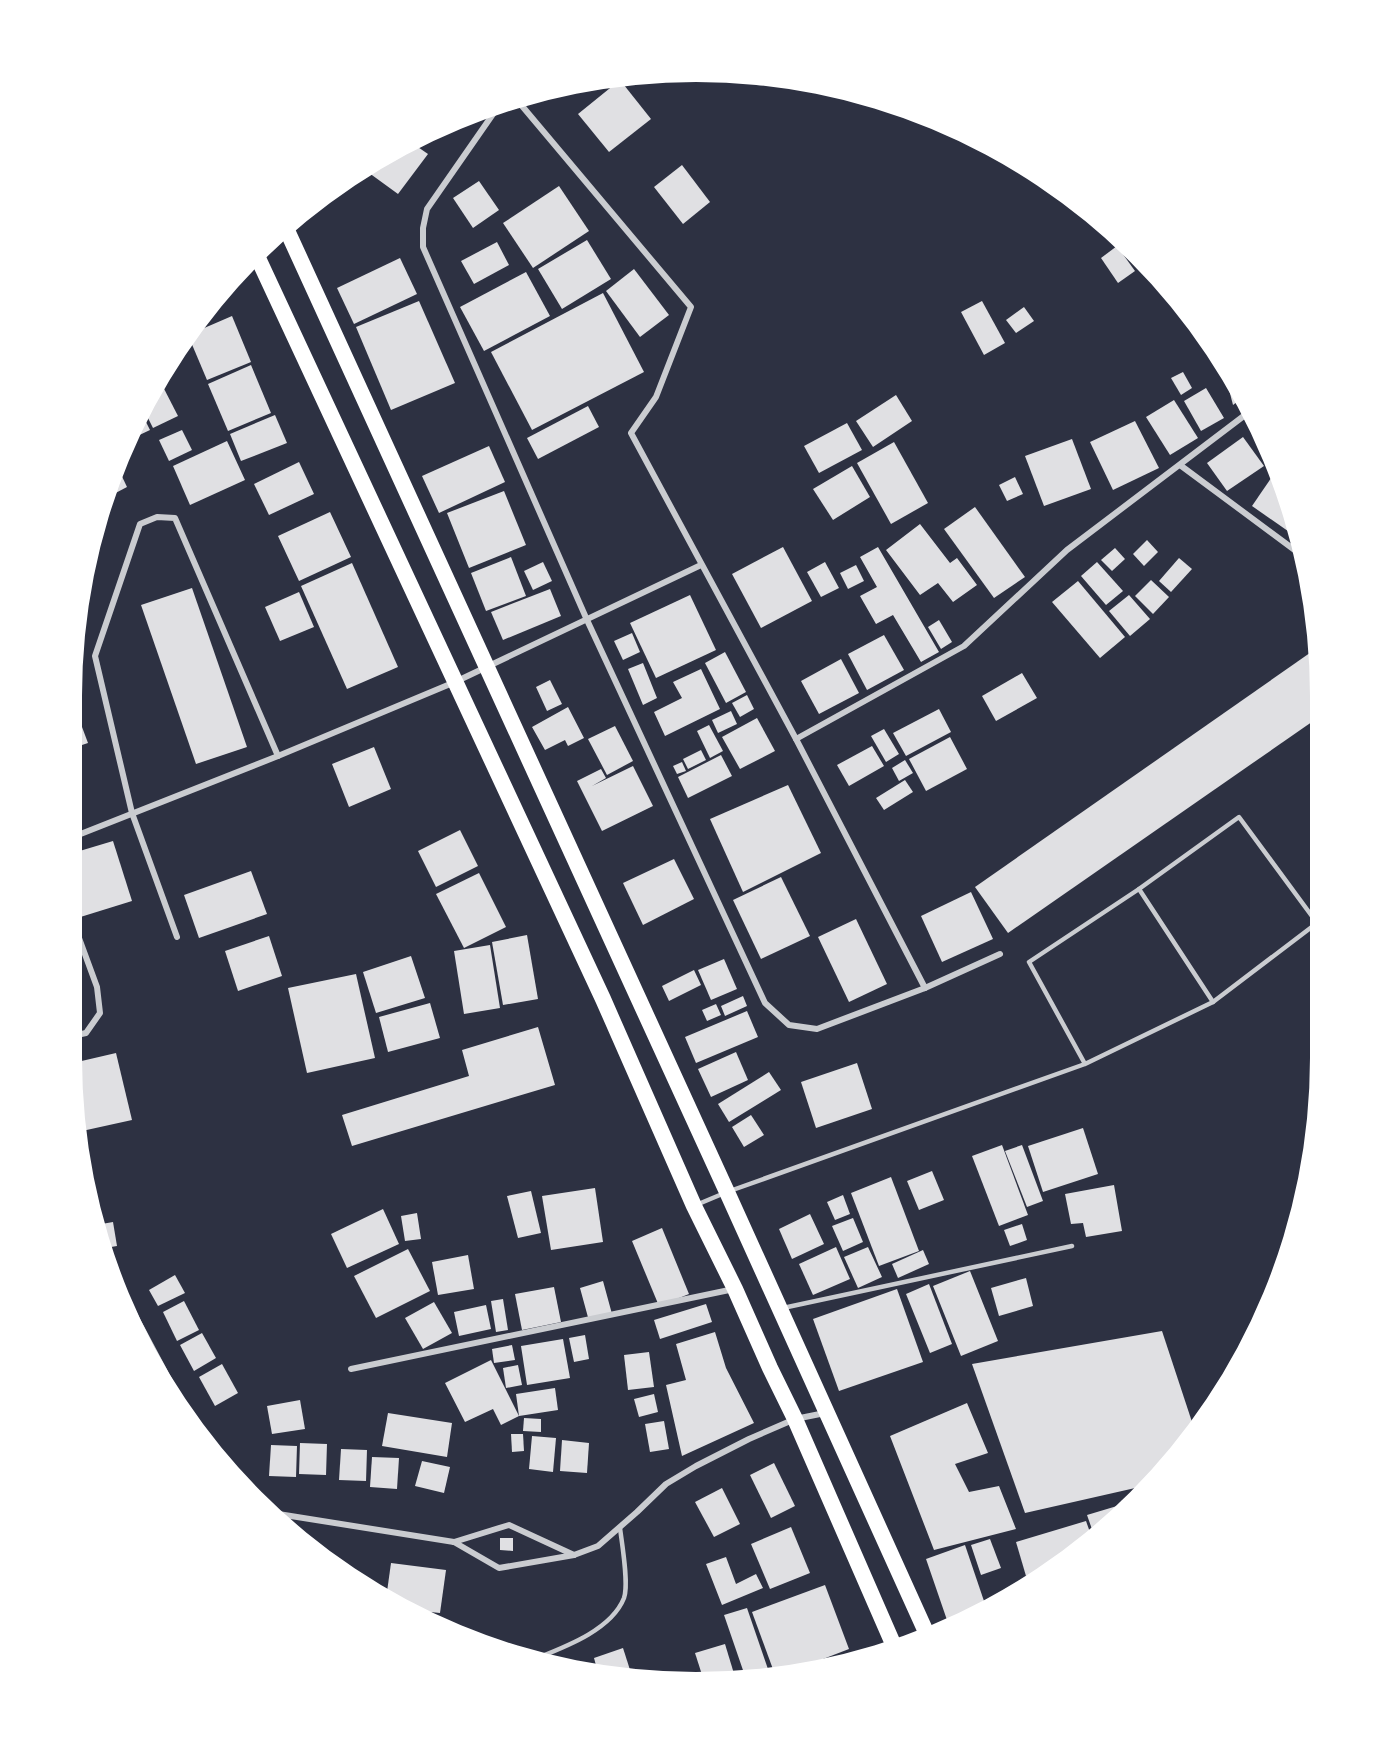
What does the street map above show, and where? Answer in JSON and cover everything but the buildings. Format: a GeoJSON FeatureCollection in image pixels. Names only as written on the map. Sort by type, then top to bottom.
{"type":"FeatureCollection","features":[{"type":"Feature","properties":{"kind":"highway"},"geometry":{"type":"LineString","coordinates":[[290,236],[828,1412],[924,1628]]}},
{"type":"Feature","properties":{"kind":"highway"},"geometry":{"type":"LineString","coordinates":[[261,264],[603,999],[694,1206],[795,1419],[891,1640]]}},
{"type":"Feature","properties":{"kind":"street"},"geometry":{"type":"LineString","coordinates":[[523,107],[690,307],[656,397],[631,433],[796,739],[925,988]]}},
{"type":"Feature","properties":{"kind":"street"},"geometry":{"type":"LineString","coordinates":[[490,118],[427,209],[423,228],[423,247],[586,620],[765,1003],[789,1025],[817,1029],[925,988],[1000,954]]}},
{"type":"Feature","properties":{"kind":"street"},"geometry":{"type":"LineString","coordinates":[[796,739],[964,646],[1067,550],[1242,417]]}},
{"type":"Feature","properties":{"kind":"street"},"geometry":{"type":"LineString","coordinates":[[1180,465],[1291,548]]}},
{"type":"Feature","properties":{"kind":"street"},"geometry":{"type":"LineString","coordinates":[[177,937],[132,813],[95,656],[140,524],[157,518],[175,518],[278,756]]}},
{"type":"Feature","properties":{"kind":"street"},"geometry":{"type":"LineString","coordinates":[[82,833],[278,756],[455,682],[701,565]]}},
{"type":"Feature","properties":{"kind":"street"},"geometry":{"type":"LineString","coordinates":[[82,946],[97,987],[100,1013],[86,1033],[82,1034]]}},
{"type":"Feature","properties":{"kind":"street"},"geometry":{"type":"LineString","coordinates":[[351,1369],[735,1289]]}},
{"type":"Feature","properties":{"kind":"street"},"geometry":{"type":"LineString","coordinates":[[287,1515],[454,1542],[499,1568],[574,1555],[598,1546],[666,1484],[749,1439],[795,1419],[828,1412]]}},
{"type":"Feature","properties":{"kind":"street"},"geometry":{"type":"LineString","coordinates":[[454,1542],[509,1525],[574,1555]]}},
{"type":"Feature","properties":{"kind":"lane"},"geometry":{"type":"LineString","coordinates":[[1085,1064],[1029,962],[1139,889],[1239,817],[1310,913]]}},
{"type":"Feature","properties":{"kind":"lane"},"geometry":{"type":"LineString","coordinates":[[1139,889],[1213,1002]]}},
{"type":"Feature","properties":{"kind":"lane"},"geometry":{"type":"LineString","coordinates":[[694,1206],[727,1192],[1085,1064],[1213,1002],[1310,928]]}},
{"type":"Feature","properties":{"kind":"lane"},"geometry":{"type":"LineString","coordinates":[[780,1309],[1072,1246]]}},
{"type":"Feature","properties":{"kind":"lane"},"geometry":{"type":"LineString","coordinates":[[549,1654],[564,1648],[605,1624],[624,1598],[625,1564],[620,1528]]}}]}
